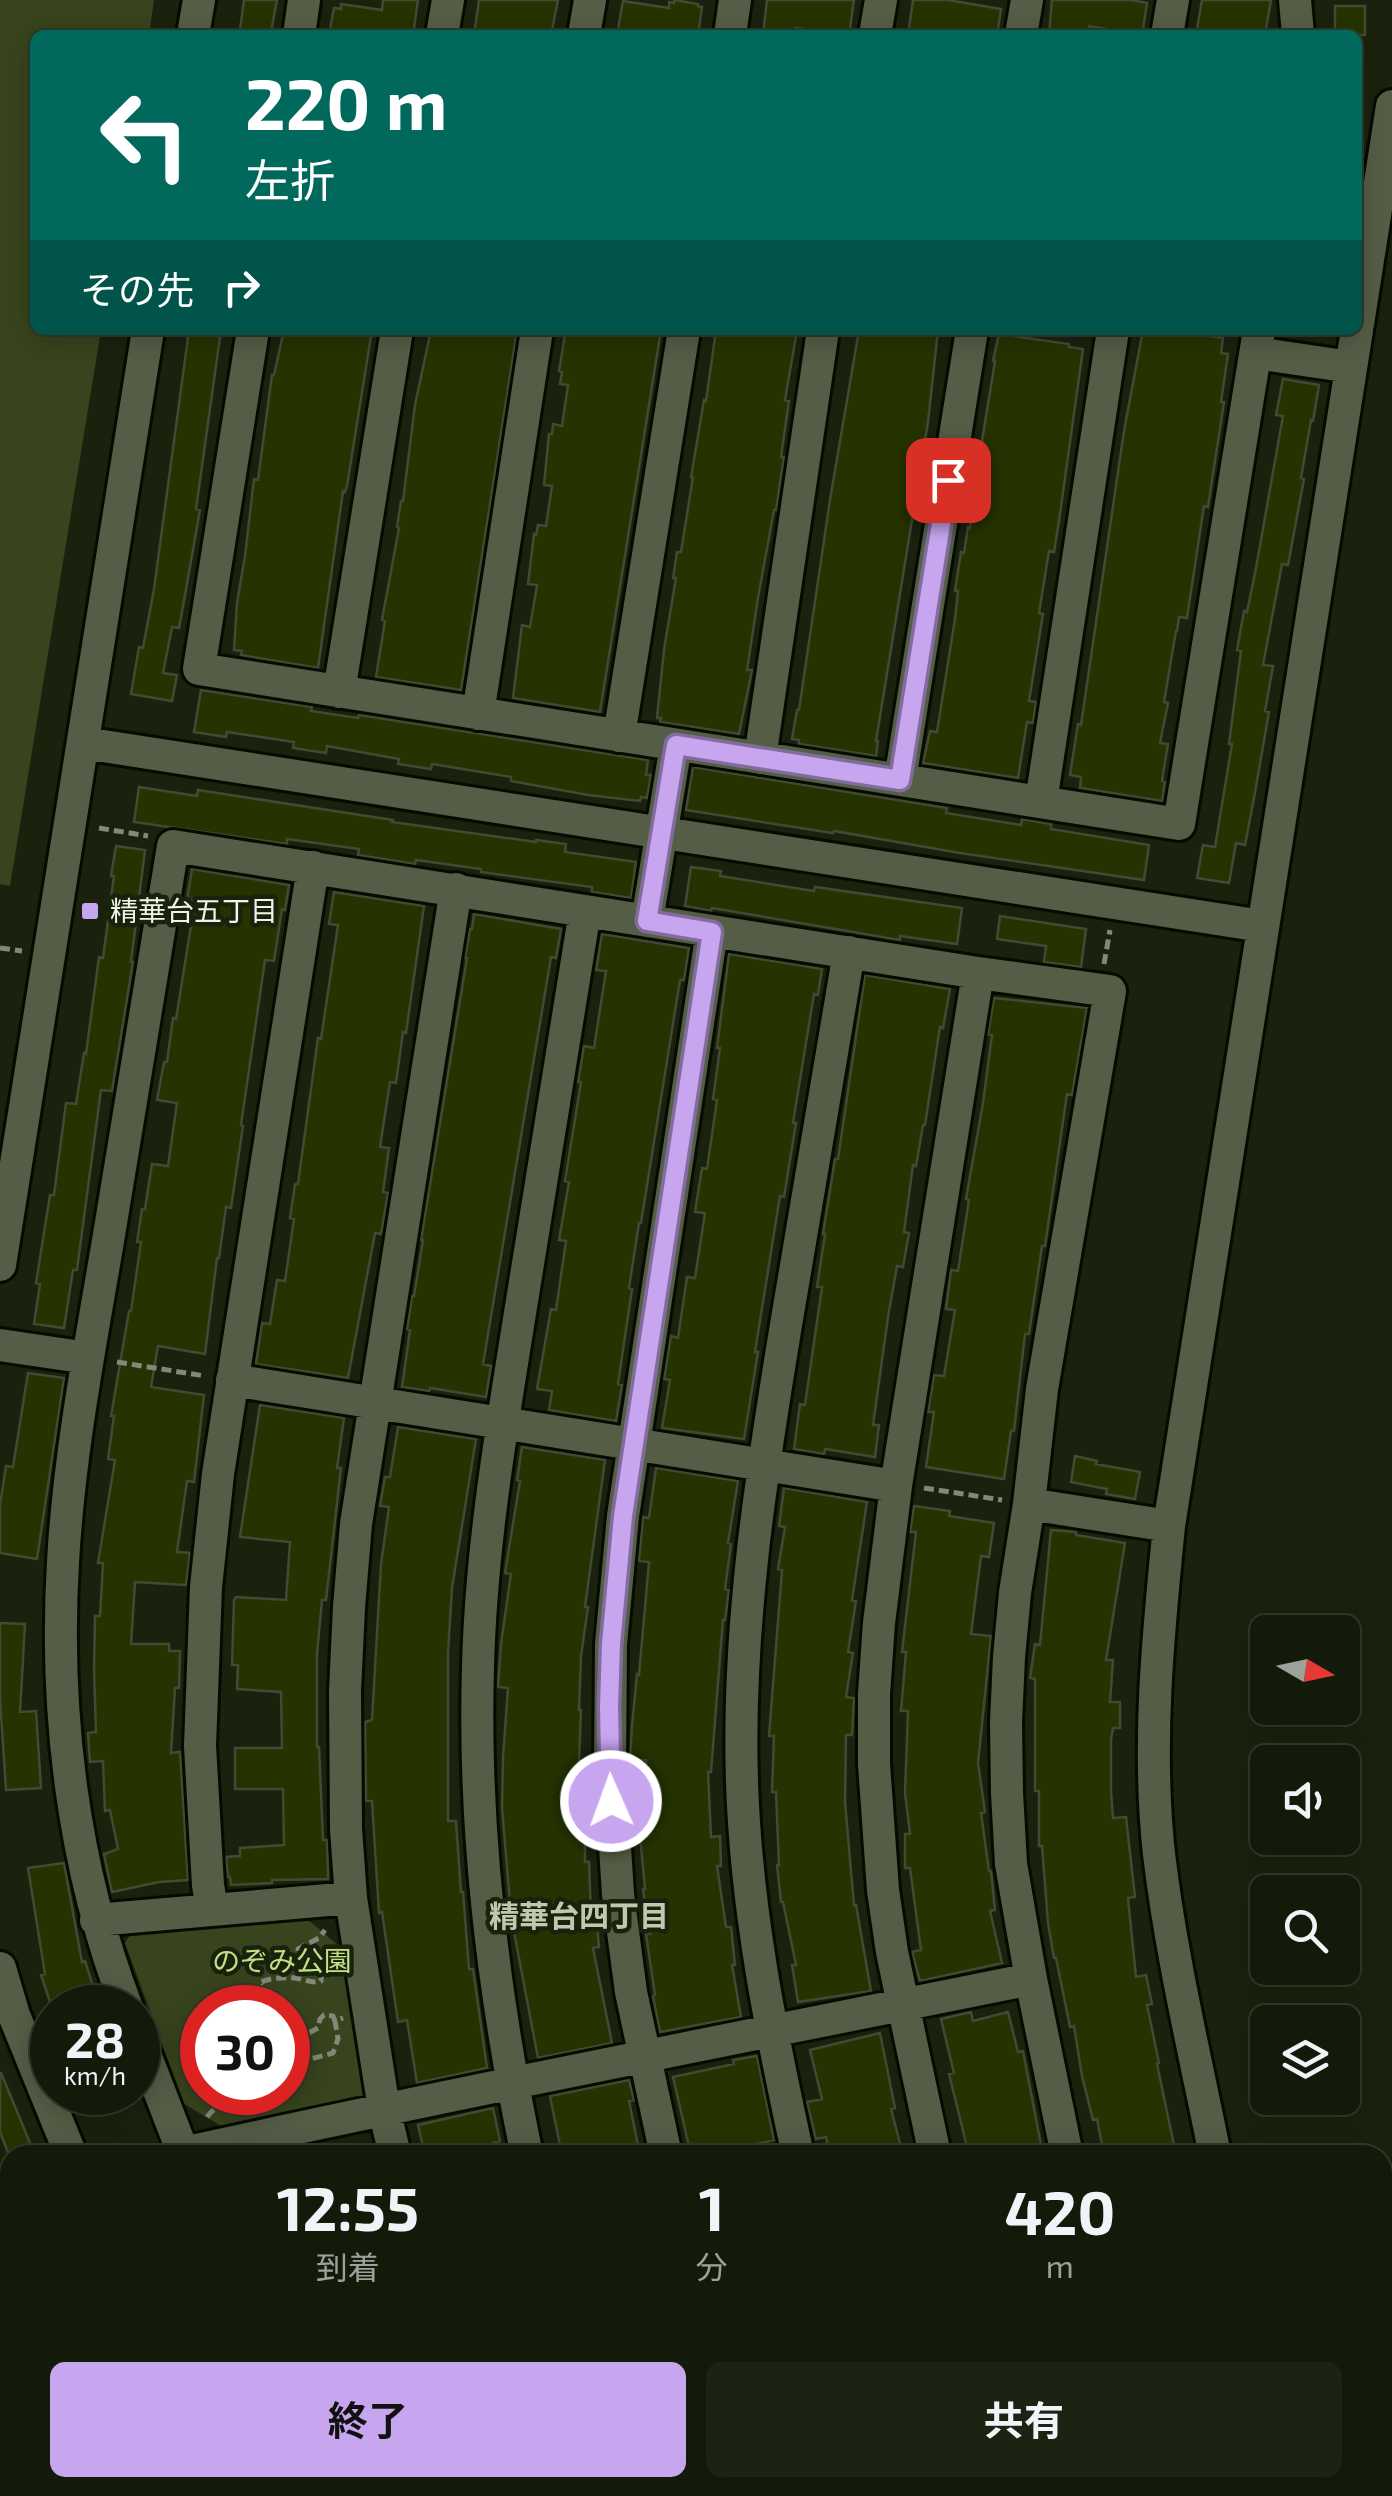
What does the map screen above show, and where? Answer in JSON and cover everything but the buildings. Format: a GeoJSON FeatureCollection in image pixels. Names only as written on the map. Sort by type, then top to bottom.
{"type":"FeatureCollection","features":[{"type":"Feature","properties":{"kind":"street"},"geometry":{"type":"LineString","coordinates":[[194,30],[199,0]]}},
{"type":"Feature","properties":{"kind":"street"},"geometry":{"type":"LineString","coordinates":[[300,30],[304,0]]}},
{"type":"Feature","properties":{"kind":"street"},"geometry":{"type":"LineString","coordinates":[[443,30],[448,0]]}},
{"type":"Feature","properties":{"kind":"street"},"geometry":{"type":"LineString","coordinates":[[585,30],[590,0]]}},
{"type":"Feature","properties":{"kind":"street"},"geometry":{"type":"LineString","coordinates":[[731,30],[735,0]]}},
{"type":"Feature","properties":{"kind":"street"},"geometry":{"type":"LineString","coordinates":[[876,30],[881,0]]}},
{"type":"Feature","properties":{"kind":"street"},"geometry":{"type":"LineString","coordinates":[[1022,30],[1027,0]]}},
{"type":"Feature","properties":{"kind":"street"},"geometry":{"type":"LineString","coordinates":[[1168,30],[1173,0]]}},
{"type":"Feature","properties":{"kind":"street"},"geometry":{"type":"LineString","coordinates":[[1295,0],[1298,30]]}},
{"type":"Feature","properties":{"kind":"street"},"geometry":{"type":"LineString","coordinates":[[1362,295],[1392,106]]}},
{"type":"Feature","properties":{"kind":"street"},"geometry":{"type":"LineString","coordinates":[[0,1265],[147,335]]}},
{"type":"Feature","properties":{"kind":"street"},"geometry":{"type":"LineString","coordinates":[[251,335],[199,670],[1179,824],[1258,341],[1351,367]]}},
{"type":"Feature","properties":{"kind":"street"},"geometry":{"type":"LineString","coordinates":[[339,692],[396,335]]}},
{"type":"Feature","properties":{"kind":"street"},"geometry":{"type":"LineString","coordinates":[[478,714],[536,335]]}},
{"type":"Feature","properties":{"kind":"street"},"geometry":{"type":"LineString","coordinates":[[620,736],[683,335]]}},
{"type":"Feature","properties":{"kind":"street"},"geometry":{"type":"LineString","coordinates":[[760,758],[822,335]]}},
{"type":"Feature","properties":{"kind":"street"},"geometry":{"type":"LineString","coordinates":[[900,780],[971,335]]}},
{"type":"Feature","properties":{"kind":"street"},"geometry":{"type":"LineString","coordinates":[[1041,802],[1113,335]]}},
{"type":"Feature","properties":{"kind":"street"},"geometry":{"type":"LineString","coordinates":[[1213,2145],[1159,1854],[1155,1682],[1168,1526],[1356,335]]}},
{"type":"Feature","properties":{"kind":"street"},"geometry":{"type":"LineString","coordinates":[[84,743],[1262,926]]}},
{"type":"Feature","properties":{"kind":"street"},"geometry":{"type":"LineString","coordinates":[[647,921],[676,745]]}},
{"type":"Feature","properties":{"kind":"street"},"geometry":{"type":"LineString","coordinates":[[118,1985],[96,1920],[71,1782],[60,1629],[63,1561],[88,1358],[174,846],[1099,989],[1110,991],[1042,1389],[1014,1609],[1006,1722],[1012,1864],[1030,1979],[1066,2145]]}},
{"type":"Feature","properties":{"kind":"street"},"geometry":{"type":"LineString","coordinates":[[212,1908],[200,1746],[206,1587],[218,1474],[313,868]]}},
{"type":"Feature","properties":{"kind":"street"},"geometry":{"type":"LineString","coordinates":[[392,2145],[351,1898],[345,1760],[349,1607],[356,1524],[456,889]]}},
{"type":"Feature","properties":{"kind":"street"},"geometry":{"type":"LineString","coordinates":[[525,2145],[486,1916],[477,1734],[482,1594],[502,1424],[586,911]]}},
{"type":"Feature","properties":{"kind":"street"},"geometry":{"type":"LineString","coordinates":[[664,2145],[631,1992],[618,1894],[609,1707],[623,1516],[712,932]]}},
{"type":"Feature","properties":{"kind":"street"},"geometry":{"type":"LineString","coordinates":[[796,2145],[772,2033],[752,1908],[742,1782],[744,1637],[763,1466],[849,952]]}},
{"type":"Feature","properties":{"kind":"street"},"geometry":{"type":"LineString","coordinates":[[933,2145],[892,1952],[874,1764],[874,1694],[896,1486],[978,973]]}},
{"type":"Feature","properties":{"kind":"street"},"geometry":{"type":"LineString","coordinates":[[0,1345],[88,1358]]}},
{"type":"Feature","properties":{"kind":"street"},"geometry":{"type":"LineString","coordinates":[[232,1380],[896,1486]]}},
{"type":"Feature","properties":{"kind":"street"},"geometry":{"type":"LineString","coordinates":[[1029,1504],[1168,1526]]}},
{"type":"Feature","properties":{"kind":"street"},"geometry":{"type":"LineString","coordinates":[[96,1920],[351,1898]]}},
{"type":"Feature","properties":{"kind":"street"},"geometry":{"type":"LineString","coordinates":[[0,1968],[14,2015],[68,2145]]}},
{"type":"Feature","properties":{"kind":"street"},"geometry":{"type":"LineString","coordinates":[[223,2145],[1030,1979]]}},
{"type":"Feature","properties":{"kind":"street"},"geometry":{"type":"LineString","coordinates":[[160,2094],[180,2145]]}},
{"type":"Feature","properties":{"kind":"path"},"geometry":{"type":"LineString","coordinates":[[98,828],[157,837],[174,846]]}},
{"type":"Feature","properties":{"kind":"path"},"geometry":{"type":"LineString","coordinates":[[1099,989],[1111,922]]}},
{"type":"Feature","properties":{"kind":"path"},"geometry":{"type":"LineString","coordinates":[[0,948],[24,951]]}},
{"type":"Feature","properties":{"kind":"path"},"geometry":{"type":"LineString","coordinates":[[88,1358],[232,1380]]}},
{"type":"Feature","properties":{"kind":"path"},"geometry":{"type":"LineString","coordinates":[[896,1486],[1029,1504]]}},
{"type":"Feature","properties":{"kind":"path"},"geometry":{"type":"LineString","coordinates":[[259,1985],[264,1979],[295,1978],[314,1984],[321,1981],[322,1970],[305,1964],[298,1949],[319,1938],[351,1898]]}},
{"type":"Feature","properties":{"kind":"path"},"geometry":{"type":"LineString","coordinates":[[335,2021],[369,2011]]}},
{"type":"Feature","properties":{"kind":"path"},"geometry":{"type":"LineString","coordinates":[[310,2032],[318,2028],[324,2015],[332,2016],[338,2039],[333,2053],[310,2059]]}},
{"type":"Feature","properties":{"kind":"green space"},"geometry":{"type":"Polygon","coordinates":[[[0,0],[154,0],[150,30],[30,30],[30,335],[100,335],[10,886],[0,884],[0,0]]]}},
{"type":"Feature","properties":{"kind":"green space","name":"のぞみ公園"},"geometry":{"type":"Polygon","coordinates":[[[299,1912],[347,1953],[368,2091],[362,2100],[310,2112],[310,1985],[180,1985],[180,2093],[160,2039],[160,1985],[140,1985],[125,1943],[135,1927],[299,1912]]]}},
{"type":"Feature","properties":{"kind":"green space","name":"のぞみ公園"},"geometry":{"type":"Polygon","coordinates":[[[203,2115],[295,2115],[228,2130],[203,2115]]]}},
{"type":"Feature","properties":{"kind":"place","name":"精華台五丁目"},"geometry":{"type":"Point","coordinates":[90,911]}},
{"type":"Feature","properties":{"kind":"district","name":"精華台四丁目"},"geometry":{"type":"Point","coordinates":[579,1917]}},
{"type":"Feature","properties":{"kind":"route"},"geometry":{"type":"LineString","coordinates":[[611,1801],[611,1644],[623,1516],[712,932],[647,921],[676,745],[900,780],[948,480]]}}]}
